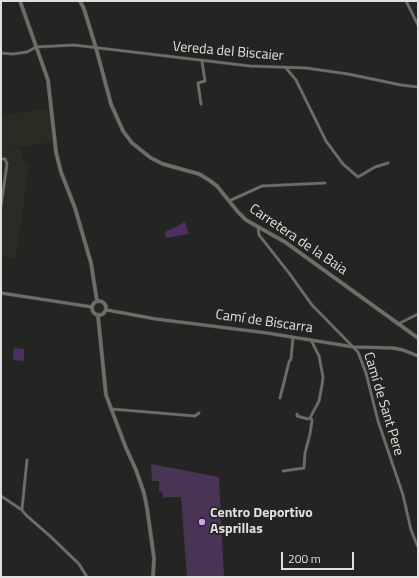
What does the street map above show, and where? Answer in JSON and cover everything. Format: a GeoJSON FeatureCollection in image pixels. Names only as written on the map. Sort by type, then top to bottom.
{"type":"FeatureCollection","features":[{"type":"Feature","properties":{"kind":"main road"},"geometry":{"type":"LineString","coordinates":[[20,1],[48,80],[56,152],[61,172],[75,208],[90,259],[97,301]]}},
{"type":"Feature","properties":{"kind":"main road","name":"Carretera de la Baia"},"geometry":{"type":"LineString","coordinates":[[80,1],[84,9],[96,48],[111,104],[123,131],[132,143],[152,158],[163,164],[200,174],[217,186],[246,220],[285,242],[418,338]]}},
{"type":"Feature","properties":{"kind":"main road"},"geometry":{"type":"LineString","coordinates":[[97,301],[92,307],[93,313],[98,316]]}},
{"type":"Feature","properties":{"kind":"main road"},"geometry":{"type":"LineString","coordinates":[[97,301],[104,302],[107,310],[104,314],[98,316]]}},
{"type":"Feature","properties":{"kind":"main road"},"geometry":{"type":"LineString","coordinates":[[98,316],[106,395],[144,493],[154,558],[153,577]]}},
{"type":"Feature","properties":{"kind":"street"},"geometry":{"type":"LineString","coordinates":[[406,1],[418,25]]}},
{"type":"Feature","properties":{"kind":"street","name":"Vereda del Biscaier"},"geometry":{"type":"LineString","coordinates":[[1,53],[13,54],[27,52],[36,47],[74,46],[250,66],[306,68],[334,71],[386,83],[418,87]]}},
{"type":"Feature","properties":{"kind":"street"},"geometry":{"type":"LineString","coordinates":[[201,104],[198,83],[206,81],[202,61]]}},
{"type":"Feature","properties":{"kind":"street"},"geometry":{"type":"LineString","coordinates":[[286,68],[296,80],[326,141],[343,164],[358,177],[375,167],[388,163]]}},
{"type":"Feature","properties":{"kind":"street"},"geometry":{"type":"LineString","coordinates":[[1,159],[5,159],[7,164],[1,206]]}},
{"type":"Feature","properties":{"kind":"street"},"geometry":{"type":"LineString","coordinates":[[230,201],[262,186],[324,182]]}},
{"type":"Feature","properties":{"kind":"street","name":"Camí de Sant Pere"},"geometry":{"type":"LineString","coordinates":[[258,226],[259,235],[312,305],[358,352],[366,373],[378,421],[403,495],[411,530],[418,547]]}},
{"type":"Feature","properties":{"kind":"street"},"geometry":{"type":"LineString","coordinates":[[1,293],[92,307]]}},
{"type":"Feature","properties":{"kind":"street","name":"Camí de Biscarra"},"geometry":{"type":"LineString","coordinates":[[107,310],[156,319],[293,337],[354,347],[393,348],[418,356]]}},
{"type":"Feature","properties":{"kind":"street"},"geometry":{"type":"LineString","coordinates":[[398,324],[418,314]]}},
{"type":"Feature","properties":{"kind":"street"},"geometry":{"type":"LineString","coordinates":[[280,398],[291,360],[293,337]]}},
{"type":"Feature","properties":{"kind":"street"},"geometry":{"type":"LineString","coordinates":[[283,471],[304,468],[305,453],[312,420],[310,418],[318,401],[322,385],[323,377],[319,356],[311,340]]}},
{"type":"Feature","properties":{"kind":"street"},"geometry":{"type":"LineString","coordinates":[[110,408],[195,416],[199,414]]}},
{"type":"Feature","properties":{"kind":"street"},"geometry":{"type":"LineString","coordinates":[[297,414],[298,416],[308,419],[310,418]]}},
{"type":"Feature","properties":{"kind":"street"},"geometry":{"type":"LineString","coordinates":[[22,510],[26,460]]}},
{"type":"Feature","properties":{"kind":"street"},"geometry":{"type":"LineString","coordinates":[[1,496],[22,510],[51,537],[79,564],[87,577]]}},
{"type":"Feature","properties":{"kind":"shaded area"},"geometry":{"type":"Polygon","coordinates":[[[49,109],[52,142],[22,147],[1,147],[1,115],[49,109]]]}},
{"type":"Feature","properties":{"kind":"shaded area"},"geometry":{"type":"Polygon","coordinates":[[[1,147],[21,148],[22,157],[29,166],[16,258],[1,256],[1,147]]]}},
{"type":"Feature","properties":{"kind":"shaded area"},"geometry":{"type":"Polygon","coordinates":[[[185,222],[189,234],[166,238],[165,232],[185,222]]]}},
{"type":"Feature","properties":{"kind":"shaded area"},"geometry":{"type":"Polygon","coordinates":[[[14,348],[24,349],[24,361],[13,360],[14,348]]]}},
{"type":"Feature","properties":{"kind":"shaded area","name":"Centro Deportivo Asprillas"},"geometry":{"type":"Polygon","coordinates":[[[151,464],[219,477],[224,577],[187,577],[181,497],[163,498],[163,494],[159,490],[159,481],[152,481],[151,464]]]}},
{"type":"Feature","properties":{"kind":"place","name":"Centro Deportivo Asprillas"},"geometry":{"type":"Point","coordinates":[202,522]}}]}
